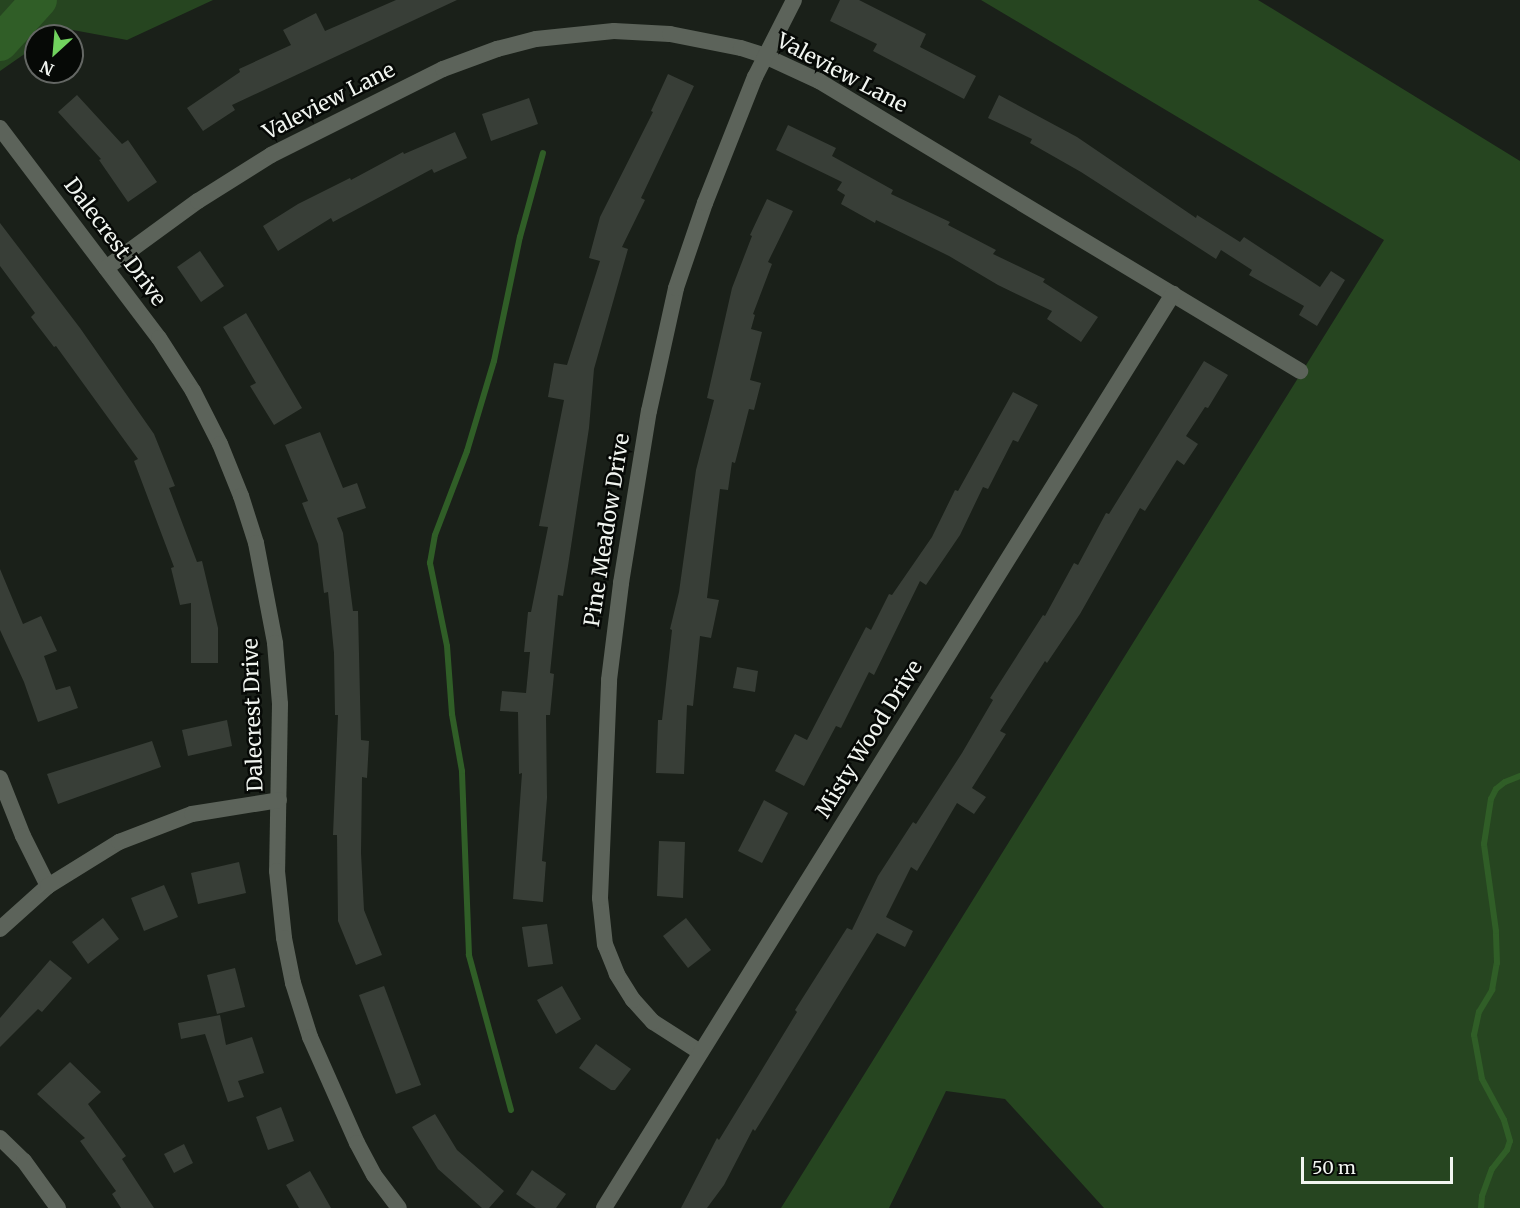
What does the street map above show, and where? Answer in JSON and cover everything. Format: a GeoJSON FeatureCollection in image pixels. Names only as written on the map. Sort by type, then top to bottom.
{"type":"FeatureCollection","features":[{"type":"Feature","properties":{"kind":"street","name":"Pine Meadow Drive"},"geometry":{"type":"LineString","coordinates":[[700,1052],[653,1022],[633,1000],[617,974],[605,945],[600,898],[604,750],[621,583],[658,362],[689,249],[765,56],[794,0]]}},
{"type":"Feature","properties":{"kind":"street","name":"Valeview Lane"},"geometry":{"type":"LineString","coordinates":[[106,268],[198,201],[271,154],[443,69],[497,49],[545,38],[614,31],[696,38],[765,56],[819,81],[1300,371]]}},
{"type":"Feature","properties":{"kind":"street","name":"Dalecrest Drive"},"geometry":{"type":"LineString","coordinates":[[0,128],[159,338],[193,391],[220,444],[250,524],[267,589],[275,643],[280,704],[278,871],[284,938],[293,982],[310,1037],[357,1143],[374,1175],[399,1208]]}},
{"type":"Feature","properties":{"kind":"street","name":"Misty Wood Drive"},"geometry":{"type":"LineString","coordinates":[[604,1208],[1173,294]]}},
{"type":"Feature","properties":{"kind":"street"},"geometry":{"type":"LineString","coordinates":[[0,778],[23,836],[48,886]]}},
{"type":"Feature","properties":{"kind":"street"},"geometry":{"type":"LineString","coordinates":[[0,929],[48,886],[93,855],[163,823],[229,807],[279,800]]}},
{"type":"Feature","properties":{"kind":"street"},"geometry":{"type":"LineString","coordinates":[[0,1138],[24,1161],[58,1208]]}},
{"type":"Feature","properties":{"kind":"green space"},"geometry":{"type":"Polygon","coordinates":[[[0,0],[213,0],[127,40],[84,32],[84,24],[24,24],[24,54],[0,71],[0,0]]]}},
{"type":"Feature","properties":{"kind":"green space"},"geometry":{"type":"Polygon","coordinates":[[[981,0],[1258,0],[1520,161],[1520,1208],[1104,1208],[1005,1099],[946,1091],[889,1208],[781,1208],[1384,240],[981,0]]]}},
{"type":"Feature","properties":{"kind":"building"},"geometry":{"type":"Polygon","coordinates":[[[396,0],[457,0],[232,105],[235,110],[203,131],[187,108],[240,72],[239,69],[291,45],[283,30],[316,13],[325,31],[396,0]]]}},
{"type":"Feature","properties":{"kind":"building"},"geometry":{"type":"Polygon","coordinates":[[[840,0],[859,0],[926,34],[920,47],[976,76],[964,99],[873,51],[877,44],[830,21],[840,0]]]}},
{"type":"Feature","properties":{"kind":"building"},"geometry":{"type":"Polygon","coordinates":[[[668,74],[694,86],[641,198],[645,200],[622,247],[628,249],[594,369],[589,428],[568,566],[563,596],[558,595],[550,673],[554,674],[550,715],[546,715],[547,798],[542,861],[546,862],[543,902],[513,899],[522,773],[519,774],[518,712],[500,711],[502,691],[526,693],[530,652],[524,652],[528,612],[531,612],[548,527],[539,526],[564,400],[548,397],[554,363],[567,365],[600,261],[589,258],[600,217],[653,112],[651,111],[668,74]]]}},
{"type":"Feature","properties":{"kind":"building"},"geometry":{"type":"Polygon","coordinates":[[[77,95],[122,144],[128,140],[157,182],[128,202],[99,160],[101,159],[58,112],[77,95]]]}},
{"type":"Feature","properties":{"kind":"building"},"geometry":{"type":"Polygon","coordinates":[[[999,95],[1077,137],[1196,218],[1197,215],[1240,242],[1244,237],[1320,287],[1331,271],[1345,280],[1317,326],[1299,315],[1304,306],[1249,275],[1252,270],[1221,250],[1216,259],[1081,172],[1030,143],[1032,139],[988,118],[999,95]]]}},
{"type":"Feature","properties":{"kind":"building"},"geometry":{"type":"Polygon","coordinates":[[[529,98],[538,124],[491,141],[482,114],[529,98]]]}},
{"type":"Feature","properties":{"kind":"building"},"geometry":{"type":"Polygon","coordinates":[[[788,125],[836,148],[832,156],[893,190],[891,194],[950,222],[948,225],[996,250],[993,254],[1045,279],[1043,282],[1098,317],[1081,342],[1047,319],[1052,311],[998,285],[949,256],[876,220],[875,223],[841,204],[845,195],[837,190],[842,182],[776,150],[788,125]]]}},
{"type":"Feature","properties":{"kind":"building"},"geometry":{"type":"Polygon","coordinates":[[[455,132],[467,158],[434,173],[432,169],[333,222],[331,218],[278,251],[263,226],[298,204],[350,178],[351,180],[403,152],[404,154],[455,132]]]}},
{"type":"Feature","properties":{"kind":"building"},"geometry":{"type":"Polygon","coordinates":[[[767,199],[793,211],[768,262],[772,264],[753,314],[755,315],[751,329],[762,332],[750,380],[761,383],[754,410],[749,409],[735,463],[732,462],[728,490],[720,489],[707,598],[719,600],[711,638],[700,636],[693,706],[687,705],[684,774],[656,773],[658,720],[662,720],[672,630],[670,629],[679,592],[696,470],[714,400],[707,398],[732,288],[752,236],[750,235],[767,199]]]}},
{"type":"Feature","properties":{"kind":"building"},"geometry":{"type":"Polygon","coordinates":[[[0,223],[80,328],[154,434],[175,486],[169,488],[197,562],[202,561],[218,628],[218,663],[191,663],[191,603],[180,605],[171,568],[174,567],[134,461],[138,459],[56,346],[54,347],[31,317],[35,313],[0,266],[0,223]]]}},
{"type":"Feature","properties":{"kind":"building"},"geometry":{"type":"Polygon","coordinates":[[[200,251],[224,286],[201,302],[177,267],[200,251]]]}},
{"type":"Feature","properties":{"kind":"building"},"geometry":{"type":"Polygon","coordinates":[[[246,313],[302,408],[274,425],[250,386],[256,383],[223,327],[246,313]]]}},
{"type":"Feature","properties":{"kind":"building"},"geometry":{"type":"Polygon","coordinates":[[[1204,361],[1228,375],[1208,408],[1205,407],[1186,436],[1198,444],[1184,465],[1177,460],[1145,511],[1140,508],[1080,614],[1047,663],[1045,661],[1000,731],[1006,734],[972,788],[986,797],[974,814],[957,803],[917,871],[911,867],[886,917],[913,931],[905,947],[877,933],[755,1131],[753,1129],[724,1185],[707,1208],[681,1208],[717,1138],[719,1140],[797,1012],[795,1010],[847,928],[852,930],[878,876],[913,822],[916,824],[962,753],[993,700],[990,698],[1043,615],[1045,616],[1074,563],[1078,565],[1106,513],[1109,514],[1204,361]]]}},
{"type":"Feature","properties":{"kind":"building"},"geometry":{"type":"Polygon","coordinates":[[[1013,392],[1038,405],[1018,442],[1013,440],[988,489],[983,487],[960,535],[926,585],[920,581],[874,675],[869,672],[841,728],[836,726],[804,786],[775,771],[795,734],[807,740],[866,627],[871,630],[889,594],[892,595],[932,537],[955,490],[958,491],[1013,392]]]}},
{"type":"Feature","properties":{"kind":"building"},"geometry":{"type":"Polygon","coordinates":[[[320,432],[343,488],[357,483],[366,508],[337,518],[343,533],[353,611],[358,611],[361,740],[369,741],[367,778],[362,777],[361,853],[364,910],[382,955],[356,965],[338,921],[337,835],[333,835],[338,715],[335,715],[334,653],[328,592],[324,593],[318,544],[302,503],[308,501],[285,445],[320,432]]]}},
{"type":"Feature","properties":{"kind":"building"},"geometry":{"type":"Polygon","coordinates":[[[0,569],[23,624],[41,616],[57,651],[44,656],[56,690],[70,686],[78,708],[38,722],[24,682],[0,630],[0,569]]]}},
{"type":"Feature","properties":{"kind":"building"},"geometry":{"type":"Polygon","coordinates":[[[737,667],[758,671],[755,692],[733,688],[737,667]]]}},
{"type":"Feature","properties":{"kind":"building"},"geometry":{"type":"Polygon","coordinates":[[[227,720],[232,746],[188,756],[182,730],[227,720]]]}},
{"type":"Feature","properties":{"kind":"building"},"geometry":{"type":"Polygon","coordinates":[[[152,741],[161,767],[58,804],[47,774],[152,741]]]}},
{"type":"Feature","properties":{"kind":"building"},"geometry":{"type":"Polygon","coordinates":[[[764,800],[788,813],[762,863],[738,851],[764,800]]]}},
{"type":"Feature","properties":{"kind":"building"},"geometry":{"type":"Polygon","coordinates":[[[659,841],[685,842],[683,898],[657,896],[659,841]]]}},
{"type":"Feature","properties":{"kind":"building"},"geometry":{"type":"Polygon","coordinates":[[[239,862],[246,893],[198,904],[191,873],[239,862]]]}},
{"type":"Feature","properties":{"kind":"building"},"geometry":{"type":"Polygon","coordinates":[[[164,885],[178,917],[144,931],[131,898],[164,885]]]}},
{"type":"Feature","properties":{"kind":"building"},"geometry":{"type":"Polygon","coordinates":[[[103,918],[119,939],[88,964],[72,942],[103,918]]]}},
{"type":"Feature","properties":{"kind":"building"},"geometry":{"type":"Polygon","coordinates":[[[686,918],[711,950],[688,968],[663,936],[686,918]]]}},
{"type":"Feature","properties":{"kind":"building"},"geometry":{"type":"Polygon","coordinates":[[[547,924],[553,964],[528,967],[522,927],[547,924]]]}},
{"type":"Feature","properties":{"kind":"building"},"geometry":{"type":"Polygon","coordinates":[[[50,960],[72,978],[42,1012],[38,1009],[0,1047],[0,1018],[50,960]]]}},
{"type":"Feature","properties":{"kind":"building"},"geometry":{"type":"Polygon","coordinates":[[[235,968],[245,1007],[217,1014],[207,975],[235,968]]]}},
{"type":"Feature","properties":{"kind":"building"},"geometry":{"type":"Polygon","coordinates":[[[384,986],[421,1085],[396,1094],[359,995],[384,986]]]}},
{"type":"Feature","properties":{"kind":"building"},"geometry":{"type":"Polygon","coordinates":[[[562,986],[581,1019],[556,1034],[537,1000],[562,986]]]}},
{"type":"Feature","properties":{"kind":"building"},"geometry":{"type":"Polygon","coordinates":[[[220,1015],[226,1045],[252,1037],[264,1073],[238,1081],[244,1097],[228,1102],[205,1034],[181,1039],[178,1023],[220,1015]]]}},
{"type":"Feature","properties":{"kind":"building"},"geometry":{"type":"Polygon","coordinates":[[[596,1044],[631,1069],[615,1090],[611,1090],[579,1068],[596,1044]]]}},
{"type":"Feature","properties":{"kind":"building"},"geometry":{"type":"Polygon","coordinates":[[[70,1062],[101,1092],[88,1104],[126,1156],[122,1159],[154,1208],[121,1208],[112,1194],[116,1191],[80,1141],[85,1138],[37,1094],[70,1062]]]}},
{"type":"Feature","properties":{"kind":"building"},"geometry":{"type":"Polygon","coordinates":[[[281,1107],[294,1141],[268,1150],[256,1117],[281,1107]]]}},
{"type":"Feature","properties":{"kind":"building"},"geometry":{"type":"Polygon","coordinates":[[[435,1114],[457,1150],[504,1191],[489,1208],[482,1208],[438,1169],[412,1127],[435,1114]]]}},
{"type":"Feature","properties":{"kind":"building"},"geometry":{"type":"Polygon","coordinates":[[[184,1144],[193,1163],[174,1173],[164,1154],[184,1144]]]}},
{"type":"Feature","properties":{"kind":"building"},"geometry":{"type":"Polygon","coordinates":[[[532,1170],[566,1194],[556,1208],[536,1208],[516,1194],[532,1170]]]}},
{"type":"Feature","properties":{"kind":"building"},"geometry":{"type":"Polygon","coordinates":[[[310,1171],[331,1208],[299,1208],[286,1185],[310,1171]]]}},
{"type":"Feature","properties":{"kind":"waterway"},"geometry":{"type":"LineString","coordinates":[[0,43],[39,0]]}},
{"type":"Feature","properties":{"kind":"waterway"},"geometry":{"type":"LineString","coordinates":[[511,1110],[469,955],[462,771],[452,714],[447,646],[430,563],[435,535],[467,451],[494,361],[520,237],[543,153]]}},
{"type":"Feature","properties":{"kind":"waterway"},"geometry":{"type":"LineString","coordinates":[[1481,1208],[1482,1196],[1492,1169],[1507,1150],[1510,1141],[1504,1120],[1482,1079],[1474,1035],[1479,1012],[1492,990],[1497,963],[1496,931],[1484,844],[1491,799],[1496,789],[1505,782],[1520,776]]}}]}
